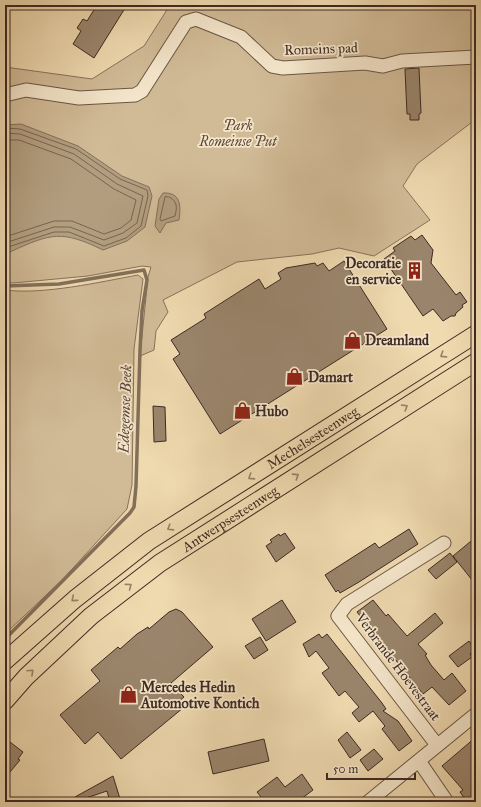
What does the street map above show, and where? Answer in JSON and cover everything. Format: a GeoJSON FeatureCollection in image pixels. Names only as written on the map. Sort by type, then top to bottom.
{"type":"FeatureCollection","features":[{"type":"Feature","properties":{"kind":"main road","name":"Mechelsesteenweg"},"geometry":{"type":"LineString","coordinates":[[5,661],[75,599],[149,541],[476,334]]}},
{"type":"Feature","properties":{"kind":"main road","name":"Antwerpsesteenweg"},"geometry":{"type":"LineString","coordinates":[[5,701],[26,677],[90,616],[160,563],[476,362]]}},
{"type":"Feature","properties":{"kind":"street","name":"Romeins pad"},"geometry":{"type":"LineString","coordinates":[[5,95],[26,90],[79,98],[135,95],[142,91],[186,22],[196,19],[241,37],[272,66],[283,68],[365,63],[383,66],[402,61],[476,57]]}},
{"type":"Feature","properties":{"kind":"street","name":"Verbrande Hoevestraat"},"geometry":{"type":"LineString","coordinates":[[437,745],[338,616],[347,604],[444,543]]}},
{"type":"Feature","properties":{"kind":"street"},"geometry":{"type":"LineString","coordinates":[[368,802],[476,714]]}},
{"type":"Feature","properties":{"kind":"street"},"geometry":{"type":"LineString","coordinates":[[419,761],[447,802]]}},
{"type":"Feature","properties":{"kind":"green space","name":"Park Romeinse Put"},"geometry":{"type":"Polygon","coordinates":[[[170,5],[476,5],[476,119],[417,164],[403,186],[430,220],[374,256],[339,248],[312,254],[237,262],[163,300],[168,312],[156,331],[154,350],[140,356],[148,277],[151,267],[142,266],[88,276],[13,283],[5,282],[5,67],[92,79],[144,46],[170,5]]]}},
{"type":"Feature","properties":{"kind":"green space"},"geometry":{"type":"Polygon","coordinates":[[[138,275],[143,279],[134,349],[132,485],[127,509],[62,580],[5,634],[5,290],[36,291],[54,289],[138,275]]]}},
{"type":"Feature","properties":{"kind":"water"},"geometry":{"type":"Polygon","coordinates":[[[21,124],[78,146],[122,176],[149,187],[152,196],[145,227],[127,241],[103,250],[77,239],[56,236],[36,241],[10,252],[5,252],[5,125],[21,124]]]}},
{"type":"Feature","properties":{"kind":"water"},"geometry":{"type":"Polygon","coordinates":[[[163,193],[169,193],[176,197],[180,205],[180,215],[179,220],[166,223],[160,233],[155,226],[159,199],[163,193]]]}},
{"type":"Feature","properties":{"kind":"building"},"geometry":{"type":"Polygon","coordinates":[[[97,5],[127,5],[94,58],[73,44],[81,31],[77,28],[83,19],[87,21],[97,5]]]}},
{"type":"Feature","properties":{"kind":"building"},"geometry":{"type":"Polygon","coordinates":[[[419,68],[421,113],[419,114],[419,120],[410,120],[410,114],[407,114],[405,69],[419,68]]]}},
{"type":"Feature","properties":{"kind":"building","name":"Decoratie en service"},"geometry":{"type":"Polygon","coordinates":[[[422,235],[433,250],[431,263],[456,295],[460,292],[467,302],[462,305],[463,307],[456,313],[455,316],[451,316],[443,321],[433,309],[423,316],[384,259],[395,251],[393,248],[411,236],[415,240],[422,235]]]}},
{"type":"Feature","properties":{"kind":"building"},"geometry":{"type":"Polygon","coordinates":[[[344,261],[387,329],[220,434],[173,359],[180,354],[171,340],[206,318],[204,314],[259,279],[265,289],[281,279],[278,273],[286,268],[315,263],[317,266],[323,263],[329,271],[344,261]]]}},
{"type":"Feature","properties":{"kind":"building"},"geometry":{"type":"Polygon","coordinates":[[[153,406],[165,407],[166,441],[154,442],[153,406]]]}},
{"type":"Feature","properties":{"kind":"building"},"geometry":{"type":"Polygon","coordinates":[[[409,529],[418,544],[359,582],[340,593],[338,590],[336,592],[325,575],[375,543],[379,548],[409,529]]]}},
{"type":"Feature","properties":{"kind":"building"},"geometry":{"type":"Polygon","coordinates":[[[285,533],[295,548],[276,562],[266,546],[272,542],[270,540],[279,534],[280,536],[285,533]]]}},
{"type":"Feature","properties":{"kind":"building"},"geometry":{"type":"Polygon","coordinates":[[[476,537],[476,585],[453,556],[476,537]]]}},
{"type":"Feature","properties":{"kind":"building"},"geometry":{"type":"Polygon","coordinates":[[[450,553],[457,562],[436,579],[428,570],[450,553]]]}},
{"type":"Feature","properties":{"kind":"building"},"geometry":{"type":"Polygon","coordinates":[[[282,600],[296,622],[266,641],[252,619],[282,600]]]}},
{"type":"Feature","properties":{"kind":"building"},"geometry":{"type":"Polygon","coordinates":[[[373,600],[386,616],[388,614],[407,636],[435,613],[443,623],[418,644],[427,654],[425,655],[431,665],[444,680],[452,673],[466,691],[449,705],[432,687],[423,694],[357,612],[373,600]]]}},
{"type":"Feature","properties":{"kind":"building","name":"Mercedes Hedin Automotive Kontich"},"geometry":{"type":"Polygon","coordinates":[[[176,609],[182,612],[213,647],[171,683],[184,697],[178,702],[183,708],[121,759],[98,732],[85,744],[60,715],[100,681],[91,670],[118,647],[120,649],[137,634],[148,627],[149,629],[169,612],[176,609]]]}},
{"type":"Feature","properties":{"kind":"building"},"geometry":{"type":"Polygon","coordinates":[[[319,634],[322,638],[327,634],[382,703],[386,709],[383,711],[398,721],[412,741],[399,751],[382,729],[385,726],[373,711],[359,722],[352,713],[359,707],[345,691],[339,696],[322,673],[329,668],[316,651],[309,657],[303,644],[319,634]]]}},
{"type":"Feature","properties":{"kind":"building"},"geometry":{"type":"Polygon","coordinates":[[[260,637],[268,650],[254,659],[245,646],[260,637]]]}},
{"type":"Feature","properties":{"kind":"building"},"geometry":{"type":"Polygon","coordinates":[[[469,641],[475,650],[470,654],[472,657],[458,667],[449,656],[469,641]]]}},
{"type":"Feature","properties":{"kind":"building"},"geometry":{"type":"Polygon","coordinates":[[[347,732],[361,750],[350,758],[338,740],[347,732]]]}},
{"type":"Feature","properties":{"kind":"building"},"geometry":{"type":"Polygon","coordinates":[[[476,737],[476,798],[470,802],[467,802],[460,792],[463,790],[442,766],[476,737]]]}},
{"type":"Feature","properties":{"kind":"building"},"geometry":{"type":"Polygon","coordinates":[[[264,739],[269,761],[213,774],[208,752],[264,739]]]}},
{"type":"Feature","properties":{"kind":"building"},"geometry":{"type":"Polygon","coordinates":[[[10,742],[23,752],[18,759],[20,760],[5,778],[5,747],[10,742]]]}},
{"type":"Feature","properties":{"kind":"building"},"geometry":{"type":"Polygon","coordinates":[[[374,749],[383,759],[368,771],[360,760],[374,749]]]}},
{"type":"Feature","properties":{"kind":"building"},"geometry":{"type":"Polygon","coordinates":[[[302,774],[313,790],[297,802],[265,802],[257,792],[277,777],[285,787],[302,774]]]}},
{"type":"Feature","properties":{"kind":"building"},"geometry":{"type":"Polygon","coordinates":[[[113,776],[121,802],[110,802],[107,791],[77,801],[75,797],[113,776]]]}},
{"type":"Feature","properties":{"kind":"waterway","name":"Edegemse Beek"},"geometry":{"type":"LineString","coordinates":[[5,286],[59,284],[144,270],[147,280],[142,311],[134,507],[130,513],[5,639]]}},
{"type":"Feature","properties":{"kind":"place","name":"Decoratie en service"},"geometry":{"type":"Point","coordinates":[414,271]}},
{"type":"Feature","properties":{"kind":"place","name":"Dreamland"},"geometry":{"type":"Point","coordinates":[352,340]}},
{"type":"Feature","properties":{"kind":"place","name":"Damart"},"geometry":{"type":"Point","coordinates":[295,377]}},
{"type":"Feature","properties":{"kind":"place","name":"Hubo"},"geometry":{"type":"Point","coordinates":[242,411]}},
{"type":"Feature","properties":{"kind":"place","name":"Mercedes Hedin Automotive Kontich"},"geometry":{"type":"Point","coordinates":[128,695]}}]}
